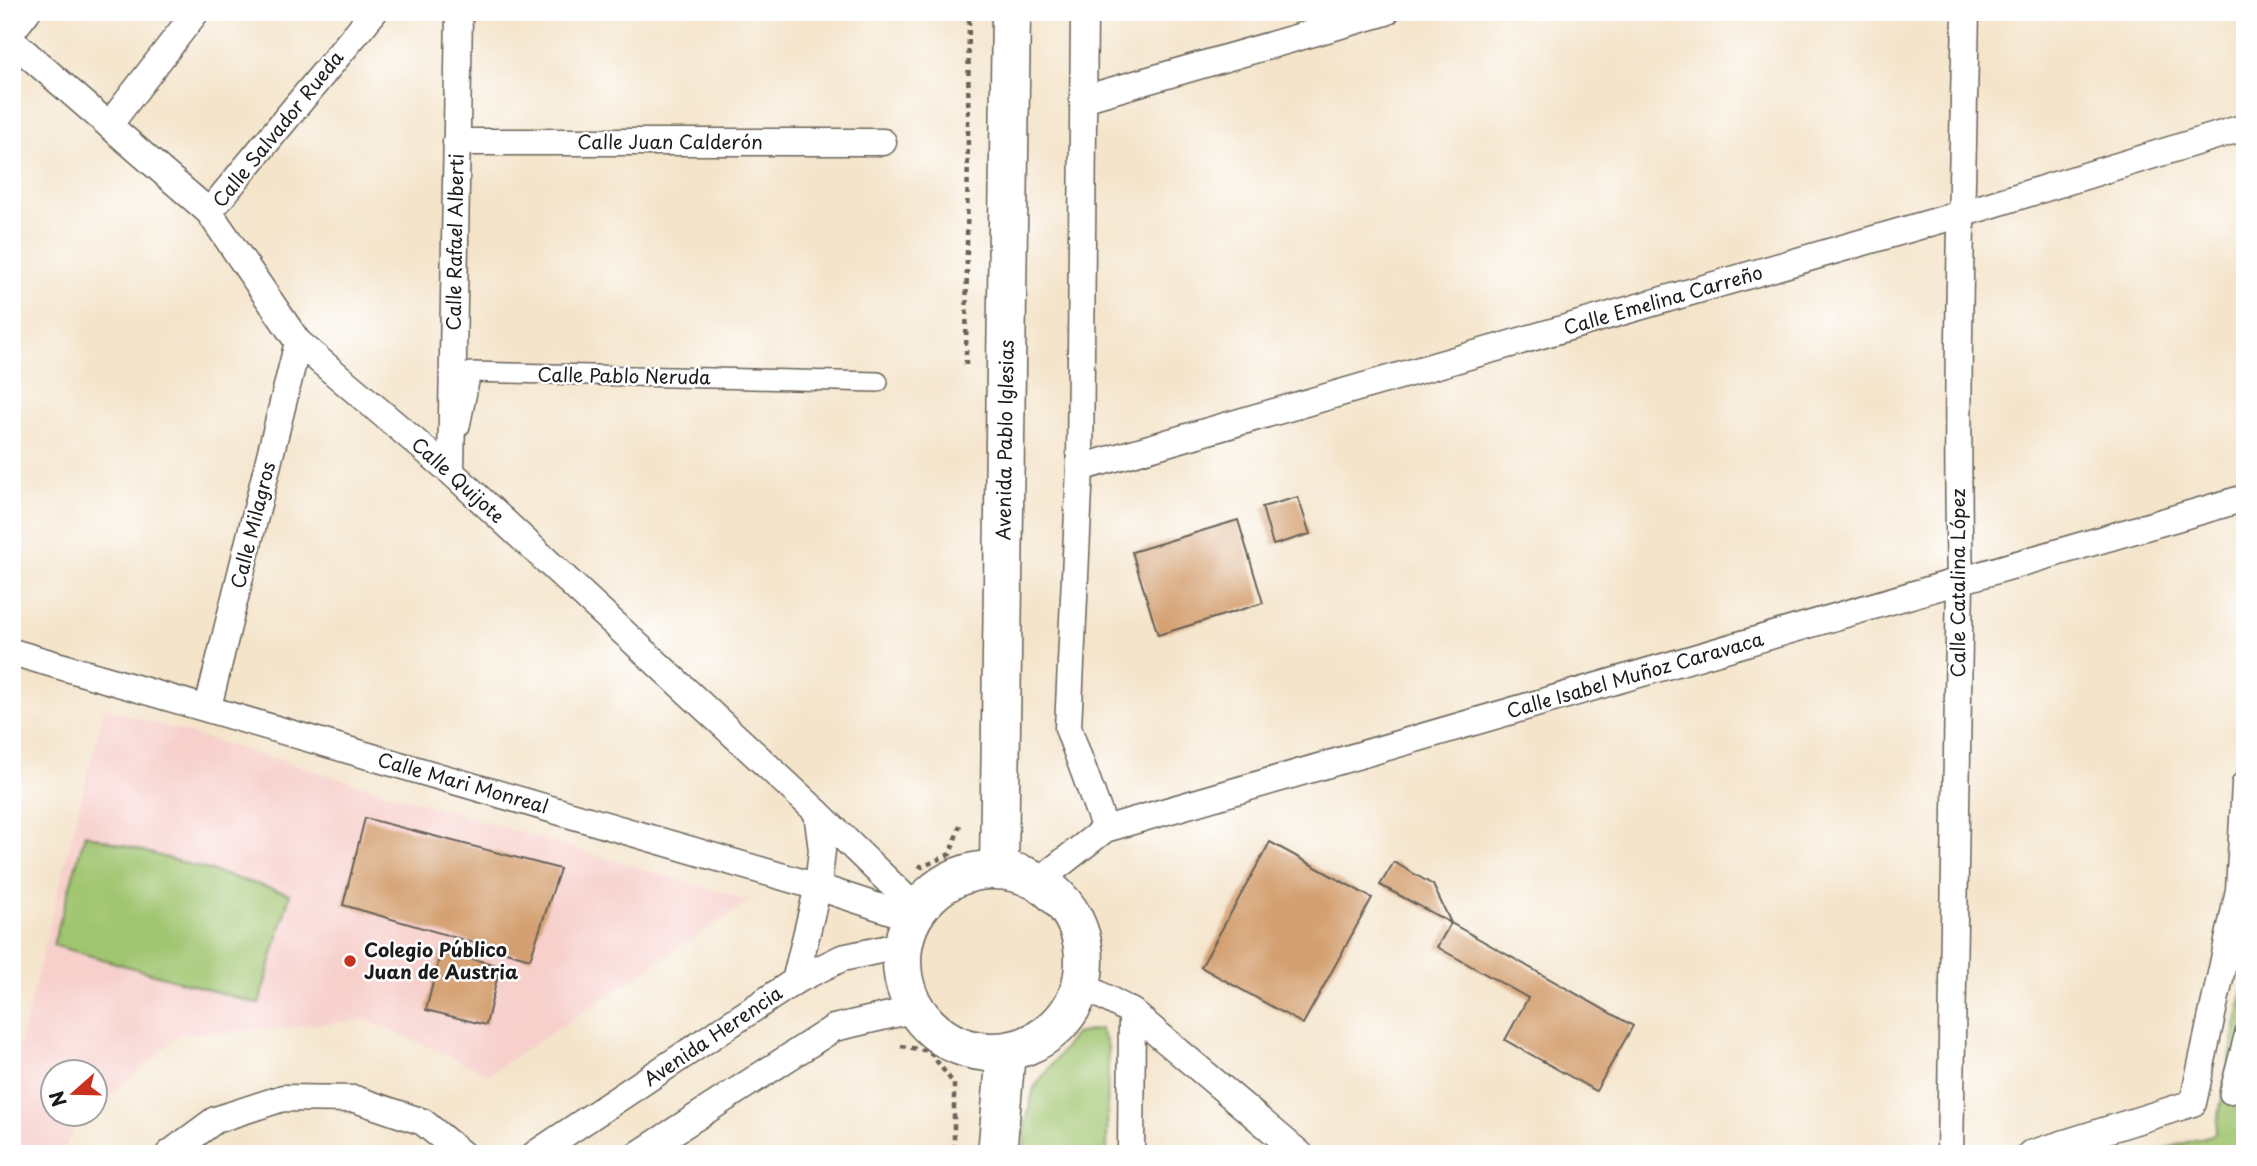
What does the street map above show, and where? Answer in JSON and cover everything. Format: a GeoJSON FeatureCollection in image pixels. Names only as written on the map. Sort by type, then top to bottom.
{"type":"FeatureCollection","features":[{"type":"Feature","properties":{"kind":"main road","name":"Avenida Pablo Iglesias"},"geometry":{"type":"LineString","coordinates":[[999,868],[1011,12]]}},
{"type":"Feature","properties":{"kind":"main road"},"geometry":{"type":"LineString","coordinates":[[999,868],[1040,880],[1072,913],[1086,968],[1075,1005],[1058,1028],[1032,1045],[991,1053],[953,1043],[932,1029],[909,997],[902,971],[911,925],[943,883],[979,869],[999,868]]}},
{"type":"Feature","properties":{"kind":"main road"},"geometry":{"type":"LineString","coordinates":[[997,1154],[1006,1052]]}},
{"type":"Feature","properties":{"kind":"street"},"geometry":{"type":"LineString","coordinates":[[12,31],[27,12]]}},
{"type":"Feature","properties":{"kind":"street"},"geometry":{"type":"LineString","coordinates":[[109,125],[196,12]]}},
{"type":"Feature","properties":{"kind":"street","name":"Calle Salvador Rueda"},"geometry":{"type":"LineString","coordinates":[[209,212],[374,12]]}},
{"type":"Feature","properties":{"kind":"street","name":"Calle Rafael Alberti"},"geometry":{"type":"LineString","coordinates":[[451,471],[459,12]]}},
{"type":"Feature","properties":{"kind":"street"},"geometry":{"type":"LineString","coordinates":[[1084,12],[1080,468],[1068,728],[1105,829]]}},
{"type":"Feature","properties":{"kind":"street"},"geometry":{"type":"LineString","coordinates":[[1083,99],[1386,12]]}},
{"type":"Feature","properties":{"kind":"street","name":"Calle Catalina López"},"geometry":{"type":"LineString","coordinates":[[1950,1154],[1960,580],[1958,494],[1961,215],[1966,12]]}},
{"type":"Feature","properties":{"kind":"street","name":"Calle Quijote"},"geometry":{"type":"LineString","coordinates":[[12,41],[209,212],[298,342],[451,471],[817,812],[911,925]]}},
{"type":"Feature","properties":{"kind":"street","name":"Calle Emelina Carreño"},"geometry":{"type":"LineString","coordinates":[[1080,468],[1961,215],[2245,127]]}},
{"type":"Feature","properties":{"kind":"street","name":"Calle Juan Calderón"},"geometry":{"type":"LineString","coordinates":[[456,142],[883,142]]}},
{"type":"Feature","properties":{"kind":"street","name":"Calle Milagros"},"geometry":{"type":"LineString","coordinates":[[208,707],[298,342]]}},
{"type":"Feature","properties":{"kind":"street","name":"Calle Pablo Neruda"},"geometry":{"type":"LineString","coordinates":[[451,471],[471,372],[878,382]]}},
{"type":"Feature","properties":{"kind":"street","name":"Calle Isabel Muñoz Caravaca"},"geometry":{"type":"LineString","coordinates":[[1040,880],[1105,829],[2245,498]]}},
{"type":"Feature","properties":{"kind":"street","name":"Calle Mari Monreal"},"geometry":{"type":"LineString","coordinates":[[12,652],[818,887],[911,925]]}},
{"type":"Feature","properties":{"kind":"street"},"geometry":{"type":"LineString","coordinates":[[12,673],[44,662]]}},
{"type":"Feature","properties":{"kind":"street"},"geometry":{"type":"LineString","coordinates":[[2030,1154],[2193,1103],[2239,890],[2245,784]]}},
{"type":"Feature","properties":{"kind":"street"},"geometry":{"type":"LineString","coordinates":[[795,981],[818,887],[822,850],[817,812]]}},
{"type":"Feature","properties":{"kind":"street","name":"Avenida Herencia"},"geometry":{"type":"LineString","coordinates":[[535,1154],[795,981],[911,925]]}},
{"type":"Feature","properties":{"kind":"street"},"geometry":{"type":"LineString","coordinates":[[1083,985],[1132,1012],[1300,1154]]}},
{"type":"Feature","properties":{"kind":"street"},"geometry":{"type":"LineString","coordinates":[[639,1154],[834,1028],[916,1009]]}},
{"type":"Feature","properties":{"kind":"street"},"geometry":{"type":"LineString","coordinates":[[1130,1154],[1132,1012]]}},
{"type":"Feature","properties":{"kind":"street"},"geometry":{"type":"LineString","coordinates":[[2230,1094],[2245,1032]]}},
{"type":"Feature","properties":{"kind":"street"},"geometry":{"type":"LineString","coordinates":[[169,1154],[215,1120],[284,1098],[355,1099],[423,1122],[461,1154]]}},
{"type":"Feature","properties":{"kind":"path"},"geometry":{"type":"LineString","coordinates":[[966,367],[969,12]]}},
{"type":"Feature","properties":{"kind":"path"},"geometry":{"type":"LineString","coordinates":[[914,862],[922,867],[950,854],[961,821]]}},
{"type":"Feature","properties":{"kind":"path"},"geometry":{"type":"LineString","coordinates":[[862,1021],[868,1039],[929,1051],[954,1084],[954,1154]]}},
{"type":"Feature","properties":{"kind":"shaded area","name":"Colegio Público Juan de Austria"},"geometry":{"type":"Polygon","coordinates":[[[104,708],[750,901],[489,1074],[367,1020],[233,1032],[183,1032],[108,1098],[108,1058],[38,1058],[38,1128],[75,1128],[61,1154],[12,1154],[12,1075],[104,708]]]}},
{"type":"Feature","properties":{"kind":"green space"},"geometry":{"type":"Polygon","coordinates":[[[85,834],[290,894],[259,1004],[53,945],[85,834]]]}},
{"type":"Feature","properties":{"kind":"green space"},"geometry":{"type":"Polygon","coordinates":[[[2245,982],[2245,1154],[2147,1154],[2215,1134],[2245,982]]]}},
{"type":"Feature","properties":{"kind":"green space"},"geometry":{"type":"Polygon","coordinates":[[[1100,1029],[1108,1046],[1107,1154],[1024,1154],[1025,1126],[1034,1088],[1075,1034],[1100,1029]]]}},
{"type":"Feature","properties":{"kind":"building"},"geometry":{"type":"Polygon","coordinates":[[[1298,497],[1310,534],[1273,545],[1262,507],[1298,497]]]}},
{"type":"Feature","properties":{"kind":"building"},"geometry":{"type":"Polygon","coordinates":[[[1238,520],[1263,603],[1158,635],[1132,552],[1238,520]]]}},
{"type":"Feature","properties":{"kind":"building"},"geometry":{"type":"Polygon","coordinates":[[[365,818],[560,869],[530,959],[343,905],[365,818]]]}},
{"type":"Feature","properties":{"kind":"building"},"geometry":{"type":"Polygon","coordinates":[[[1270,842],[1372,898],[1303,1024],[1201,967],[1270,842]]]}},
{"type":"Feature","properties":{"kind":"building"},"geometry":{"type":"Polygon","coordinates":[[[1394,862],[1433,885],[1451,923],[1380,885],[1394,862]]]}},
{"type":"Feature","properties":{"kind":"building"},"geometry":{"type":"Polygon","coordinates":[[[1451,923],[1633,1026],[1596,1091],[1505,1040],[1528,998],[1437,947],[1451,923]]]}},
{"type":"Feature","properties":{"kind":"building"},"geometry":{"type":"Polygon","coordinates":[[[441,951],[500,966],[486,1025],[426,1010],[441,951]]]}},
{"type":"Feature","properties":{"kind":"place","name":"Colegio Público Juan de Austria"},"geometry":{"type":"Point","coordinates":[350,961]}}]}
